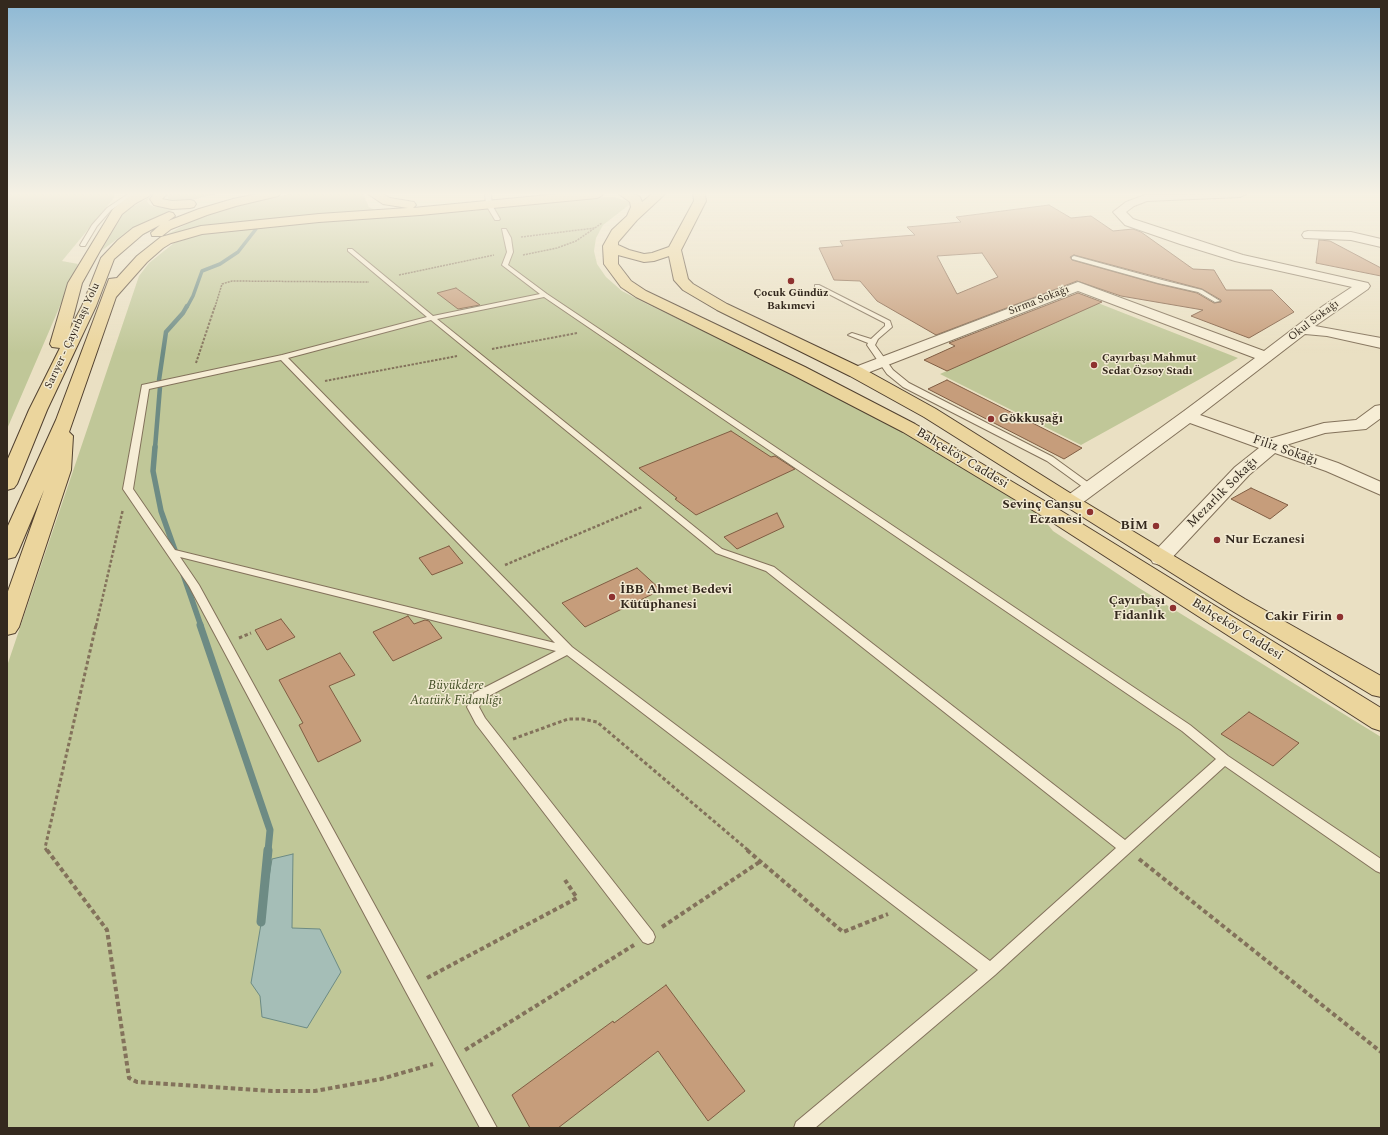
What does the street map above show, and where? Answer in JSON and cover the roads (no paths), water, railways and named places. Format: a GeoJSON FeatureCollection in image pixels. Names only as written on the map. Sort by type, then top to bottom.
{"type":"FeatureCollection","features":[{"type":"Feature","properties":{"kind":"main road"},"geometry":{"type":"LineString","coordinates":[[38,410],[65,323],[75,282],[96,247]]}},
{"type":"Feature","properties":{"kind":"main road","name":"Sarıyer - Çayırbaşı Yolu"},"geometry":{"type":"LineString","coordinates":[[7,484],[38,410],[89,306],[108,258],[118,247]]}},
{"type":"Feature","properties":{"kind":"main road","name":"Sarıyer - Çayırbaşı Yolu"},"geometry":{"type":"LineString","coordinates":[[7,552],[65,420],[116,278],[128,258],[139,247]]}},
{"type":"Feature","properties":{"kind":"main road"},"geometry":{"type":"LineString","coordinates":[[110,295],[142,259],[157,247]]}},
{"type":"Feature","properties":{"kind":"main road","name":"Bahçeköy Caddesi"},"geometry":{"type":"LineString","coordinates":[[610,247],[611,264],[626,284],[640,294],[799,371],[909,428],[1051,513],[1381,721]]}},
{"type":"Feature","properties":{"kind":"main road"},"geometry":{"type":"LineString","coordinates":[[612,247],[624,253],[644,258],[654,257],[674,250],[676,247]]}},
{"type":"Feature","properties":{"kind":"main road","name":"Bahçeköy Caddesi"},"geometry":{"type":"LineString","coordinates":[[674,250],[681,280],[693,290],[722,307],[856,372],[930,413],[1160,558],[1381,688]]}},
{"type":"Feature","properties":{"kind":"main road","name":"Sarıyer - Çayırbaşı Yolu"},"geometry":{"type":"LineString","coordinates":[[7,627],[61,470],[65,420]]}},
{"type":"Feature","properties":{"kind":"street","name":"Okul Sokağı"},"geometry":{"type":"LineString","coordinates":[[1071,502],[1188,417],[1328,309],[1369,287],[1240,258],[1206,247]]}},
{"type":"Feature","properties":{"kind":"street","name":"Sırma Sokağı"},"geometry":{"type":"LineString","coordinates":[[856,372],[1078,286],[1267,357]]}},
{"type":"Feature","properties":{"kind":"street"},"geometry":{"type":"LineString","coordinates":[[1302,330],[1327,332],[1381,343]]}},
{"type":"Feature","properties":{"kind":"street"},"geometry":{"type":"LineString","coordinates":[[1360,425],[1381,410]]}},
{"type":"Feature","properties":{"kind":"street","name":"Filiz Sokağı"},"geometry":{"type":"LineString","coordinates":[[1188,417],[1332,467],[1381,489]]}},
{"type":"Feature","properties":{"kind":"street","name":"Mezarlık Sokağı"},"geometry":{"type":"LineString","coordinates":[[1160,558],[1242,471],[1277,442],[1324,428],[1375,424],[1381,425]]}},
{"type":"Feature","properties":{"kind":"lane"},"geometry":{"type":"LineString","coordinates":[[509,247],[510,252],[505,264],[545,295],[1186,728],[1224,759],[1381,867]]}},
{"type":"Feature","properties":{"kind":"lane"},"geometry":{"type":"LineString","coordinates":[[350,250],[474,353],[719,551],[770,569],[1126,848]]}},
{"type":"Feature","properties":{"kind":"lane"},"geometry":{"type":"LineString","coordinates":[[1074,258],[1167,284],[1200,291],[1217,301]]}},
{"type":"Feature","properties":{"kind":"lane"},"geometry":{"type":"LineString","coordinates":[[817,286],[886,320],[889,327],[871,342]]}},
{"type":"Feature","properties":{"kind":"lane"},"geometry":{"type":"LineString","coordinates":[[489,1128],[410,987],[194,585],[128,489],[144,387],[283,357],[432,318],[545,295]]}},
{"type":"Feature","properties":{"kind":"lane"},"geometry":{"type":"LineString","coordinates":[[852,335],[871,342]]}},
{"type":"Feature","properties":{"kind":"lane"},"geometry":{"type":"LineString","coordinates":[[871,342],[871,345],[890,372],[906,385],[1050,459],[1090,488]]}},
{"type":"Feature","properties":{"kind":"lane"},"geometry":{"type":"LineString","coordinates":[[283,357],[568,650],[990,970]]}},
{"type":"Feature","properties":{"kind":"lane"},"geometry":{"type":"LineString","coordinates":[[171,552],[568,650]]}},
{"type":"Feature","properties":{"kind":"lane"},"geometry":{"type":"LineString","coordinates":[[568,650],[478,696],[472,707],[480,720],[648,937]]}},
{"type":"Feature","properties":{"kind":"lane"},"geometry":{"type":"LineString","coordinates":[[802,1128],[990,970],[1224,759]]}},
{"type":"Feature","properties":{"kind":"water"},"geometry":{"type":"Polygon","coordinates":[[[293,854],[292,928],[320,929],[341,972],[307,1028],[262,1017],[260,996],[251,983],[272,859],[293,854]]]}},
{"type":"Feature","properties":{"kind":"waterway"},"geometry":{"type":"LineString","coordinates":[[187,307],[193,296],[202,271],[220,264],[238,252],[242,247]]}},
{"type":"Feature","properties":{"kind":"waterway"},"geometry":{"type":"LineString","coordinates":[[159,380],[166,332],[183,313],[187,306]]}},
{"type":"Feature","properties":{"kind":"waterway"},"geometry":{"type":"LineString","coordinates":[[155,448],[160,387]]}},
{"type":"Feature","properties":{"kind":"waterway"},"geometry":{"type":"LineString","coordinates":[[155,447],[153,471],[161,511],[177,556]]}},
{"type":"Feature","properties":{"kind":"waterway"},"geometry":{"type":"LineString","coordinates":[[183,574],[201,626]]}},
{"type":"Feature","properties":{"kind":"waterway"},"geometry":{"type":"LineString","coordinates":[[200,625],[270,830],[268,851]]}},
{"type":"Feature","properties":{"kind":"waterway"},"geometry":{"type":"LineString","coordinates":[[261,922],[268,850]]}},
{"type":"Feature","properties":{"kind":"place","name":"Çocuk Gündüz Bakımevi"},"geometry":{"type":"Point","coordinates":[791,281]}},
{"type":"Feature","properties":{"kind":"place","name":"Çayırbaşı Mahmut Sedat Özsoy Stadı"},"geometry":{"type":"Point","coordinates":[1094,365]}},
{"type":"Feature","properties":{"kind":"place","name":"Gökkuşağı"},"geometry":{"type":"Point","coordinates":[991,419]}},
{"type":"Feature","properties":{"kind":"place","name":"Sevinç Cansu Eczanesi"},"geometry":{"type":"Point","coordinates":[1090,512]}},
{"type":"Feature","properties":{"kind":"place","name":"BİM"},"geometry":{"type":"Point","coordinates":[1156,526]}},
{"type":"Feature","properties":{"kind":"place","name":"Nur Eczanesi"},"geometry":{"type":"Point","coordinates":[1217,540]}},
{"type":"Feature","properties":{"kind":"place","name":"İBB Ahmet Bedevi Kütüphanesi"},"geometry":{"type":"Point","coordinates":[612,597]}},
{"type":"Feature","properties":{"kind":"place","name":"Çayırbaşı Fidanlık"},"geometry":{"type":"Point","coordinates":[1173,608]}},
{"type":"Feature","properties":{"kind":"place","name":"Cakir Firin"},"geometry":{"type":"Point","coordinates":[1340,617]}},
{"type":"Feature","properties":{"kind":"park label","name":"Büyükdere Atatürk Fidanlığı"},"geometry":{"type":"Point","coordinates":[456,694]}}]}
